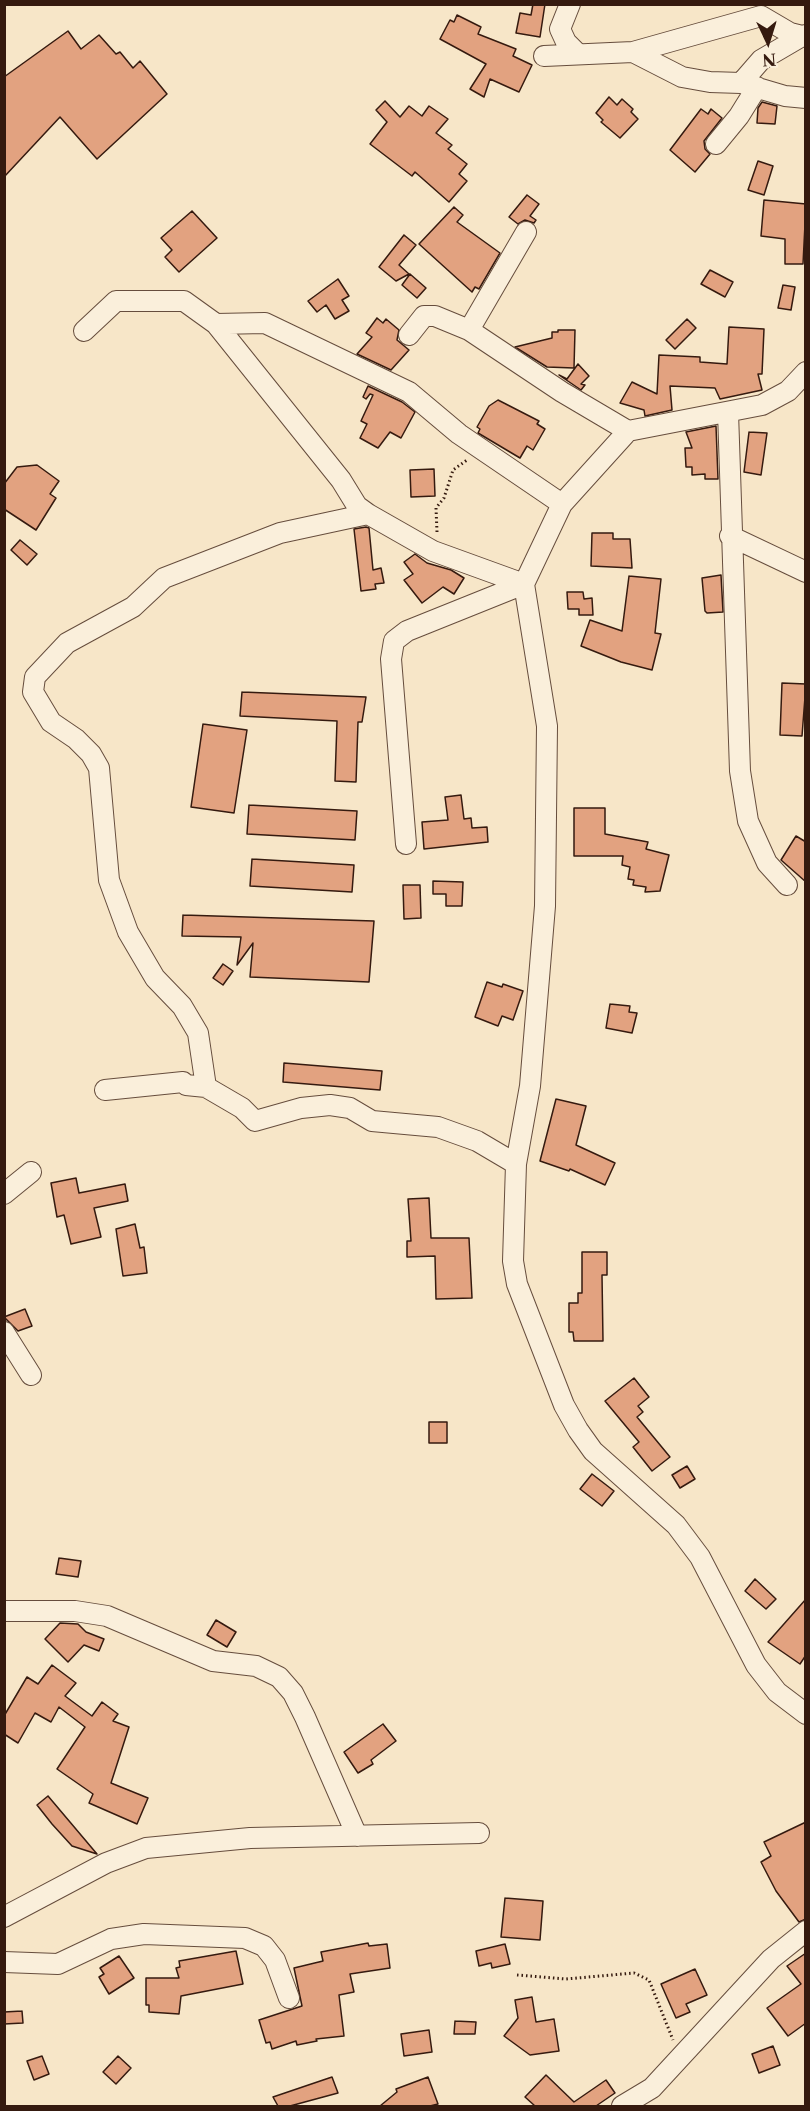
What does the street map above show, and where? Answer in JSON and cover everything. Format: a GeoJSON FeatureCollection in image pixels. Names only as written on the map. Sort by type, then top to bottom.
{"type":"FeatureCollection","features":[{"type":"Feature","properties":{"kind":"street"},"geometry":{"type":"LineString","coordinates":[[570,4],[560,29],[566,42],[577,53]]}},
{"type":"Feature","properties":{"kind":"street"},"geometry":{"type":"LineString","coordinates":[[544,56],[633,52],[757,10],[790,33],[804,35]]}},
{"type":"Feature","properties":{"kind":"street"},"geometry":{"type":"LineString","coordinates":[[716,144],[740,116],[749,85],[761,60],[804,35]]}},
{"type":"Feature","properties":{"kind":"street"},"geometry":{"type":"LineString","coordinates":[[633,52],[682,77],[749,85],[785,96],[806,98]]}},
{"type":"Feature","properties":{"kind":"street"},"geometry":{"type":"LineString","coordinates":[[469,330],[526,232]]}},
{"type":"Feature","properties":{"kind":"street"},"geometry":{"type":"LineString","coordinates":[[84,331],[116,301],[184,301],[216,324],[341,480],[357,506],[433,552],[524,584]]}},
{"type":"Feature","properties":{"kind":"street"},"geometry":{"type":"LineString","coordinates":[[409,335],[424,316],[435,316],[469,330],[562,392],[628,431]]}},
{"type":"Feature","properties":{"kind":"street"},"geometry":{"type":"LineString","coordinates":[[216,324],[265,324],[409,392],[459,434],[562,504]]}},
{"type":"Feature","properties":{"kind":"street"},"geometry":{"type":"LineString","coordinates":[[806,372],[788,391],[762,405],[628,431],[562,504],[524,584],[547,726],[545,906],[530,1086],[516,1164],[513,1261],[517,1284],[564,1405],[593,1451],[676,1525],[700,1557],[756,1665],[777,1692],[806,1714]]}},
{"type":"Feature","properties":{"kind":"street"},"geometry":{"type":"LineString","coordinates":[[728,412],[730,536],[740,771],[748,821],[767,863],[787,885]]}},
{"type":"Feature","properties":{"kind":"street"},"geometry":{"type":"LineString","coordinates":[[206,1087],[198,1033],[182,1006],[155,978],[128,932],[109,880],[99,768],[91,754],[51,722],[33,693],[35,677],[68,643],[133,607],[164,578],[280,533],[368,514]]}},
{"type":"Feature","properties":{"kind":"street"},"geometry":{"type":"LineString","coordinates":[[730,536],[806,572]]}},
{"type":"Feature","properties":{"kind":"street"},"geometry":{"type":"LineString","coordinates":[[406,844],[391,658],[394,641],[407,631],[524,584]]}},
{"type":"Feature","properties":{"kind":"street"},"geometry":{"type":"LineString","coordinates":[[105,1090],[183,1082],[186,1085],[206,1087],[242,1108],[255,1121],[301,1108],[330,1105],[350,1108],[372,1121],[438,1127],[477,1141],[516,1164]]}},
{"type":"Feature","properties":{"kind":"street"},"geometry":{"type":"LineString","coordinates":[[4,1194],[31,1172]]}},
{"type":"Feature","properties":{"kind":"street"},"geometry":{"type":"LineString","coordinates":[[4,1332],[31,1375]]}},
{"type":"Feature","properties":{"kind":"street"},"geometry":{"type":"LineString","coordinates":[[4,1611],[75,1611],[108,1616],[213,1661],[256,1666],[279,1677],[293,1693],[305,1717],[357,1836]]}},
{"type":"Feature","properties":{"kind":"street"},"geometry":{"type":"LineString","coordinates":[[4,1917],[105,1863],[146,1848],[250,1839],[479,1833]]}},
{"type":"Feature","properties":{"kind":"street"},"geometry":{"type":"LineString","coordinates":[[622,2106],[652,2088],[679,2055],[771,1959],[806,1931]]}},
{"type":"Feature","properties":{"kind":"street"},"geometry":{"type":"LineString","coordinates":[[4,1962],[58,1964],[111,1939],[144,1934],[245,1938],[264,1946],[274,1960],[289,1998]]}},
{"type":"Feature","properties":{"kind":"path"},"geometry":{"type":"LineString","coordinates":[[433,552],[437,534],[436,508],[444,498],[453,470],[482,449]]}},
{"type":"Feature","properties":{"kind":"path"},"geometry":{"type":"LineString","coordinates":[[517,1975],[566,1980],[634,1973],[649,1980],[679,2055]]}},
{"type":"Feature","properties":{"kind":"building"},"geometry":{"type":"Polygon","coordinates":[[[533,4],[545,4],[540,37],[516,33],[520,13],[531,15],[533,4]]]}},
{"type":"Feature","properties":{"kind":"building"},"geometry":{"type":"Polygon","coordinates":[[[457,15],[481,27],[478,34],[516,49],[513,56],[532,65],[519,92],[490,79],[484,97],[470,89],[486,64],[440,39],[450,20],[454,22],[457,15]]]}},
{"type":"Feature","properties":{"kind":"building"},"geometry":{"type":"Polygon","coordinates":[[[68,31],[81,49],[99,35],[116,54],[120,52],[133,68],[140,61],[167,94],[97,159],[60,117],[4,177],[4,77],[68,31]]]}},
{"type":"Feature","properties":{"kind":"building"},"geometry":{"type":"Polygon","coordinates":[[[609,97],[617,105],[622,99],[633,109],[631,112],[638,119],[620,138],[601,122],[603,120],[596,113],[609,97]]]}},
{"type":"Feature","properties":{"kind":"building"},"geometry":{"type":"Polygon","coordinates":[[[385,101],[400,117],[409,106],[422,116],[429,106],[448,119],[436,133],[452,145],[448,149],[467,164],[459,174],[467,181],[449,202],[415,172],[412,176],[370,144],[387,122],[376,110],[385,101]]]}},
{"type":"Feature","properties":{"kind":"building"},"geometry":{"type":"Polygon","coordinates":[[[762,102],[777,106],[775,124],[757,123],[758,108],[762,102]]]}},
{"type":"Feature","properties":{"kind":"building"},"geometry":{"type":"Polygon","coordinates":[[[701,109],[708,114],[711,109],[722,118],[704,141],[705,149],[710,154],[695,172],[670,150],[701,109]]]}},
{"type":"Feature","properties":{"kind":"building"},"geometry":{"type":"Polygon","coordinates":[[[758,161],[773,166],[764,195],[748,190],[758,161]]]}},
{"type":"Feature","properties":{"kind":"building"},"geometry":{"type":"Polygon","coordinates":[[[527,195],[539,204],[530,216],[536,220],[534,223],[525,220],[518,224],[509,217],[527,195]]]}},
{"type":"Feature","properties":{"kind":"building"},"geometry":{"type":"Polygon","coordinates":[[[764,200],[806,204],[803,264],[785,264],[785,239],[761,236],[764,200]]]}},
{"type":"Feature","properties":{"kind":"building"},"geometry":{"type":"Polygon","coordinates":[[[454,207],[463,215],[457,222],[500,253],[479,289],[475,287],[472,292],[419,244],[454,207]]]}},
{"type":"Feature","properties":{"kind":"building"},"geometry":{"type":"Polygon","coordinates":[[[192,211],[217,238],[179,272],[165,257],[172,250],[161,238],[192,211]]]}},
{"type":"Feature","properties":{"kind":"building"},"geometry":{"type":"Polygon","coordinates":[[[404,235],[416,245],[399,265],[409,274],[396,281],[379,267],[404,235]]]}},
{"type":"Feature","properties":{"kind":"building"},"geometry":{"type":"Polygon","coordinates":[[[710,270],[733,282],[725,297],[701,284],[710,270]]]}},
{"type":"Feature","properties":{"kind":"building"},"geometry":{"type":"Polygon","coordinates":[[[410,274],[426,288],[417,298],[402,285],[410,274]]]}},
{"type":"Feature","properties":{"kind":"building"},"geometry":{"type":"Polygon","coordinates":[[[338,279],[349,296],[342,300],[349,311],[335,319],[326,305],[317,312],[308,301],[338,279]]]}},
{"type":"Feature","properties":{"kind":"building"},"geometry":{"type":"Polygon","coordinates":[[[783,285],[795,287],[791,310],[778,308],[783,285]]]}},
{"type":"Feature","properties":{"kind":"building"},"geometry":{"type":"Polygon","coordinates":[[[377,318],[383,323],[386,319],[399,330],[397,340],[409,350],[391,370],[357,354],[372,337],[366,333],[377,318]]]}},
{"type":"Feature","properties":{"kind":"building"},"geometry":{"type":"Polygon","coordinates":[[[687,319],[696,328],[675,349],[666,340],[687,319]]]}},
{"type":"Feature","properties":{"kind":"building"},"geometry":{"type":"Polygon","coordinates":[[[729,327],[764,329],[762,374],[758,374],[762,390],[720,399],[715,388],[670,386],[672,410],[645,416],[644,410],[620,403],[632,382],[657,394],[659,355],[700,357],[700,362],[727,364],[729,327]]]}},
{"type":"Feature","properties":{"kind":"building"},"geometry":{"type":"Polygon","coordinates":[[[558,330],[575,330],[574,368],[547,367],[515,347],[552,338],[552,332],[558,332],[558,330]]]}},
{"type":"Feature","properties":{"kind":"building"},"geometry":{"type":"Polygon","coordinates":[[[578,364],[589,376],[581,384],[585,385],[581,390],[559,375],[567,379],[578,364]]]}},
{"type":"Feature","properties":{"kind":"building"},"geometry":{"type":"Polygon","coordinates":[[[368,386],[402,402],[415,412],[401,438],[390,432],[378,448],[360,438],[367,424],[361,421],[373,395],[370,394],[366,399],[363,397],[368,386]]]}},
{"type":"Feature","properties":{"kind":"building"},"geometry":{"type":"Polygon","coordinates":[[[498,400],[539,421],[537,424],[545,429],[533,450],[527,446],[520,458],[478,433],[480,429],[477,427],[489,406],[498,400]]]}},
{"type":"Feature","properties":{"kind":"building"},"geometry":{"type":"Polygon","coordinates":[[[716,426],[718,479],[705,479],[705,474],[692,475],[692,467],[686,467],[685,448],[692,448],[686,432],[716,426]]]}},
{"type":"Feature","properties":{"kind":"building"},"geometry":{"type":"Polygon","coordinates":[[[749,432],[767,433],[761,475],[744,472],[749,432]]]}},
{"type":"Feature","properties":{"kind":"building"},"geometry":{"type":"Polygon","coordinates":[[[37,465],[59,481],[50,494],[56,498],[36,530],[4,509],[4,484],[17,467],[37,465]]]}},
{"type":"Feature","properties":{"kind":"building"},"geometry":{"type":"Polygon","coordinates":[[[434,469],[435,496],[411,497],[410,470],[434,469]]]}},
{"type":"Feature","properties":{"kind":"building"},"geometry":{"type":"Polygon","coordinates":[[[369,528],[373,570],[381,568],[384,583],[375,584],[376,589],[361,591],[354,529],[369,528]]]}},
{"type":"Feature","properties":{"kind":"building"},"geometry":{"type":"Polygon","coordinates":[[[592,533],[613,533],[613,539],[630,539],[632,568],[591,566],[592,533]]]}},
{"type":"Feature","properties":{"kind":"building"},"geometry":{"type":"Polygon","coordinates":[[[20,540],[37,554],[27,565],[11,550],[20,540]]]}},
{"type":"Feature","properties":{"kind":"building"},"geometry":{"type":"Polygon","coordinates":[[[415,554],[427,563],[451,570],[464,578],[454,594],[443,587],[422,603],[404,580],[413,574],[404,562],[415,554]]]}},
{"type":"Feature","properties":{"kind":"building"},"geometry":{"type":"Polygon","coordinates":[[[721,575],[723,612],[707,613],[702,578],[721,575]]]}},
{"type":"Feature","properties":{"kind":"building"},"geometry":{"type":"Polygon","coordinates":[[[629,576],[661,579],[655,633],[661,634],[652,670],[621,662],[581,646],[590,620],[622,631],[629,576]]]}},
{"type":"Feature","properties":{"kind":"building"},"geometry":{"type":"Polygon","coordinates":[[[567,592],[583,592],[584,599],[592,598],[593,615],[579,615],[579,609],[568,609],[567,592]]]}},
{"type":"Feature","properties":{"kind":"building"},"geometry":{"type":"Polygon","coordinates":[[[782,683],[806,684],[802,736],[780,735],[782,683]]]}},
{"type":"Feature","properties":{"kind":"building"},"geometry":{"type":"Polygon","coordinates":[[[242,692],[366,697],[362,722],[358,722],[356,782],[335,781],[337,721],[240,716],[242,692]]]}},
{"type":"Feature","properties":{"kind":"building"},"geometry":{"type":"Polygon","coordinates":[[[203,724],[247,730],[234,813],[191,807],[203,724]]]}},
{"type":"Feature","properties":{"kind":"building"},"geometry":{"type":"Polygon","coordinates":[[[461,795],[464,819],[471,818],[472,828],[487,827],[488,842],[424,849],[422,822],[448,820],[445,797],[461,795]]]}},
{"type":"Feature","properties":{"kind":"building"},"geometry":{"type":"Polygon","coordinates":[[[249,805],[357,811],[355,840],[247,834],[249,805]]]}},
{"type":"Feature","properties":{"kind":"building"},"geometry":{"type":"Polygon","coordinates":[[[574,808],[605,808],[605,834],[648,842],[646,849],[669,855],[660,891],[645,892],[646,887],[633,885],[634,880],[628,879],[630,867],[622,865],[623,856],[574,856],[574,808]]]}},
{"type":"Feature","properties":{"kind":"building"},"geometry":{"type":"Polygon","coordinates":[[[796,836],[806,842],[806,882],[781,860],[796,836]]]}},
{"type":"Feature","properties":{"kind":"building"},"geometry":{"type":"Polygon","coordinates":[[[252,859],[354,865],[352,892],[250,886],[252,859]]]}},
{"type":"Feature","properties":{"kind":"building"},"geometry":{"type":"Polygon","coordinates":[[[433,881],[463,882],[462,906],[446,906],[446,894],[433,894],[433,881]]]}},
{"type":"Feature","properties":{"kind":"building"},"geometry":{"type":"Polygon","coordinates":[[[403,885],[420,885],[421,918],[404,919],[403,885]]]}},
{"type":"Feature","properties":{"kind":"building"},"geometry":{"type":"Polygon","coordinates":[[[183,915],[374,921],[369,982],[250,977],[253,943],[237,965],[241,937],[182,936],[183,915]]]}},
{"type":"Feature","properties":{"kind":"building"},"geometry":{"type":"Polygon","coordinates":[[[223,964],[233,971],[223,985],[213,978],[223,964]]]}},
{"type":"Feature","properties":{"kind":"building"},"geometry":{"type":"Polygon","coordinates":[[[487,982],[502,987],[503,984],[523,991],[513,1020],[502,1016],[498,1026],[475,1017],[487,982]]]}},
{"type":"Feature","properties":{"kind":"building"},"geometry":{"type":"Polygon","coordinates":[[[610,1004],[630,1006],[629,1012],[637,1013],[632,1033],[606,1028],[610,1004]]]}},
{"type":"Feature","properties":{"kind":"building"},"geometry":{"type":"Polygon","coordinates":[[[284,1063],[382,1071],[380,1090],[283,1082],[284,1063]]]}},
{"type":"Feature","properties":{"kind":"building"},"geometry":{"type":"Polygon","coordinates":[[[556,1099],[586,1106],[576,1145],[615,1163],[605,1185],[570,1169],[569,1171],[540,1161],[556,1099]]]}},
{"type":"Feature","properties":{"kind":"building"},"geometry":{"type":"Polygon","coordinates":[[[76,1178],[79,1193],[125,1184],[128,1201],[94,1208],[101,1237],[71,1244],[64,1215],[57,1217],[51,1183],[76,1178]]]}},
{"type":"Feature","properties":{"kind":"building"},"geometry":{"type":"Polygon","coordinates":[[[429,1198],[431,1238],[469,1238],[472,1298],[436,1299],[435,1256],[407,1257],[407,1241],[411,1241],[408,1199],[429,1198]]]}},
{"type":"Feature","properties":{"kind":"building"},"geometry":{"type":"Polygon","coordinates":[[[135,1224],[140,1248],[144,1247],[147,1273],[123,1276],[116,1229],[135,1224]]]}},
{"type":"Feature","properties":{"kind":"building"},"geometry":{"type":"Polygon","coordinates":[[[582,1252],[607,1252],[607,1275],[602,1275],[603,1341],[574,1341],[573,1332],[569,1332],[569,1303],[578,1303],[578,1293],[582,1293],[582,1252]]]}},
{"type":"Feature","properties":{"kind":"building"},"geometry":{"type":"Polygon","coordinates":[[[25,1309],[32,1326],[18,1331],[4,1317],[25,1309]]]}},
{"type":"Feature","properties":{"kind":"building"},"geometry":{"type":"Polygon","coordinates":[[[634,1378],[649,1397],[638,1406],[643,1412],[637,1417],[670,1457],[652,1471],[633,1447],[639,1442],[605,1401],[634,1378]]]}},
{"type":"Feature","properties":{"kind":"building"},"geometry":{"type":"Polygon","coordinates":[[[429,1422],[447,1422],[447,1443],[429,1443],[429,1422]]]}},
{"type":"Feature","properties":{"kind":"building"},"geometry":{"type":"Polygon","coordinates":[[[687,1466],[695,1479],[680,1488],[672,1475],[687,1466]]]}},
{"type":"Feature","properties":{"kind":"building"},"geometry":{"type":"Polygon","coordinates":[[[592,1474],[614,1491],[602,1506],[580,1489],[592,1474]]]}},
{"type":"Feature","properties":{"kind":"building"},"geometry":{"type":"Polygon","coordinates":[[[59,1558],[81,1561],[78,1577],[56,1574],[59,1558]]]}},
{"type":"Feature","properties":{"kind":"building"},"geometry":{"type":"Polygon","coordinates":[[[755,1579],[776,1599],[766,1609],[745,1591],[755,1579]]]}},
{"type":"Feature","properties":{"kind":"building"},"geometry":{"type":"Polygon","coordinates":[[[806,1599],[806,1655],[800,1664],[768,1642],[806,1599]]]}},
{"type":"Feature","properties":{"kind":"building"},"geometry":{"type":"Polygon","coordinates":[[[216,1620],[236,1632],[227,1647],[207,1635],[216,1620]]]}},
{"type":"Feature","properties":{"kind":"building"},"geometry":{"type":"Polygon","coordinates":[[[60,1623],[78,1624],[86,1632],[104,1639],[99,1651],[84,1645],[68,1662],[45,1639],[60,1623]]]}},
{"type":"Feature","properties":{"kind":"building"},"geometry":{"type":"Polygon","coordinates":[[[52,1665],[76,1683],[65,1696],[92,1716],[102,1702],[118,1714],[113,1721],[129,1727],[111,1783],[148,1798],[137,1824],[89,1803],[93,1794],[57,1769],[85,1727],[59,1707],[51,1722],[35,1713],[18,1743],[4,1734],[4,1716],[27,1677],[38,1684],[52,1665]]]}},
{"type":"Feature","properties":{"kind":"building"},"geometry":{"type":"Polygon","coordinates":[[[383,1724],[396,1741],[371,1760],[373,1764],[358,1773],[344,1752],[383,1724]]]}},
{"type":"Feature","properties":{"kind":"building"},"geometry":{"type":"Polygon","coordinates":[[[48,1796],[97,1854],[72,1846],[52,1824],[37,1805],[48,1796]]]}},
{"type":"Feature","properties":{"kind":"building"},"geometry":{"type":"Polygon","coordinates":[[[806,1822],[806,1919],[799,1922],[776,1891],[761,1862],[771,1856],[764,1842],[806,1822]]]}},
{"type":"Feature","properties":{"kind":"building"},"geometry":{"type":"Polygon","coordinates":[[[505,1898],[543,1901],[540,1940],[501,1937],[505,1898]]]}},
{"type":"Feature","properties":{"kind":"building"},"geometry":{"type":"Polygon","coordinates":[[[368,1943],[369,1946],[387,1944],[390,1968],[350,1974],[354,1992],[339,1995],[344,2036],[316,2039],[317,2041],[297,2045],[296,2041],[272,2049],[270,2042],[266,2043],[259,2020],[302,2006],[294,1968],[323,1961],[321,1952],[368,1943]]]}},
{"type":"Feature","properties":{"kind":"building"},"geometry":{"type":"Polygon","coordinates":[[[505,1944],[510,1964],[492,1968],[491,1963],[479,1966],[476,1951],[505,1944]]]}},
{"type":"Feature","properties":{"kind":"building"},"geometry":{"type":"Polygon","coordinates":[[[236,1951],[243,1984],[181,1996],[179,2014],[149,2012],[149,2005],[146,2005],[146,1978],[179,1978],[176,1968],[180,1967],[179,1961],[236,1951]]]}},
{"type":"Feature","properties":{"kind":"building"},"geometry":{"type":"Polygon","coordinates":[[[806,1953],[806,2023],[788,2036],[767,2008],[801,1984],[787,1966],[806,1953]]]}},
{"type":"Feature","properties":{"kind":"building"},"geometry":{"type":"Polygon","coordinates":[[[119,1956],[134,1978],[109,1994],[99,1977],[104,1974],[100,1968],[119,1956]]]}},
{"type":"Feature","properties":{"kind":"building"},"geometry":{"type":"Polygon","coordinates":[[[695,1969],[707,1995],[686,2004],[690,2012],[676,2018],[661,1984],[695,1969]]]}},
{"type":"Feature","properties":{"kind":"building"},"geometry":{"type":"Polygon","coordinates":[[[532,1997],[536,2022],[554,2019],[559,2051],[530,2055],[504,2036],[518,2018],[515,2000],[532,1997]]]}},
{"type":"Feature","properties":{"kind":"building"},"geometry":{"type":"Polygon","coordinates":[[[22,2011],[23,2023],[4,2024],[4,2012],[22,2011]]]}},
{"type":"Feature","properties":{"kind":"building"},"geometry":{"type":"Polygon","coordinates":[[[455,2021],[476,2022],[475,2034],[454,2034],[455,2021]]]}},
{"type":"Feature","properties":{"kind":"building"},"geometry":{"type":"Polygon","coordinates":[[[429,2030],[432,2052],[404,2056],[401,2034],[429,2030]]]}},
{"type":"Feature","properties":{"kind":"building"},"geometry":{"type":"Polygon","coordinates":[[[773,2046],[780,2065],[759,2073],[752,2054],[773,2046]]]}},
{"type":"Feature","properties":{"kind":"building"},"geometry":{"type":"Polygon","coordinates":[[[42,2056],[49,2074],[34,2080],[27,2061],[42,2056]]]}},
{"type":"Feature","properties":{"kind":"building"},"geometry":{"type":"Polygon","coordinates":[[[118,2056],[131,2068],[116,2084],[103,2072],[118,2056]]]}},
{"type":"Feature","properties":{"kind":"building"},"geometry":{"type":"Polygon","coordinates":[[[546,2075],[574,2102],[606,2080],[615,2093],[596,2106],[535,2106],[525,2097],[546,2075]]]}},
{"type":"Feature","properties":{"kind":"building"},"geometry":{"type":"Polygon","coordinates":[[[332,2077],[338,2093],[290,2106],[278,2106],[273,2097],[332,2077]]]}},
{"type":"Feature","properties":{"kind":"building"},"geometry":{"type":"Polygon","coordinates":[[[428,2077],[438,2104],[380,2106],[397,2092],[396,2089],[428,2077]]]}}]}
